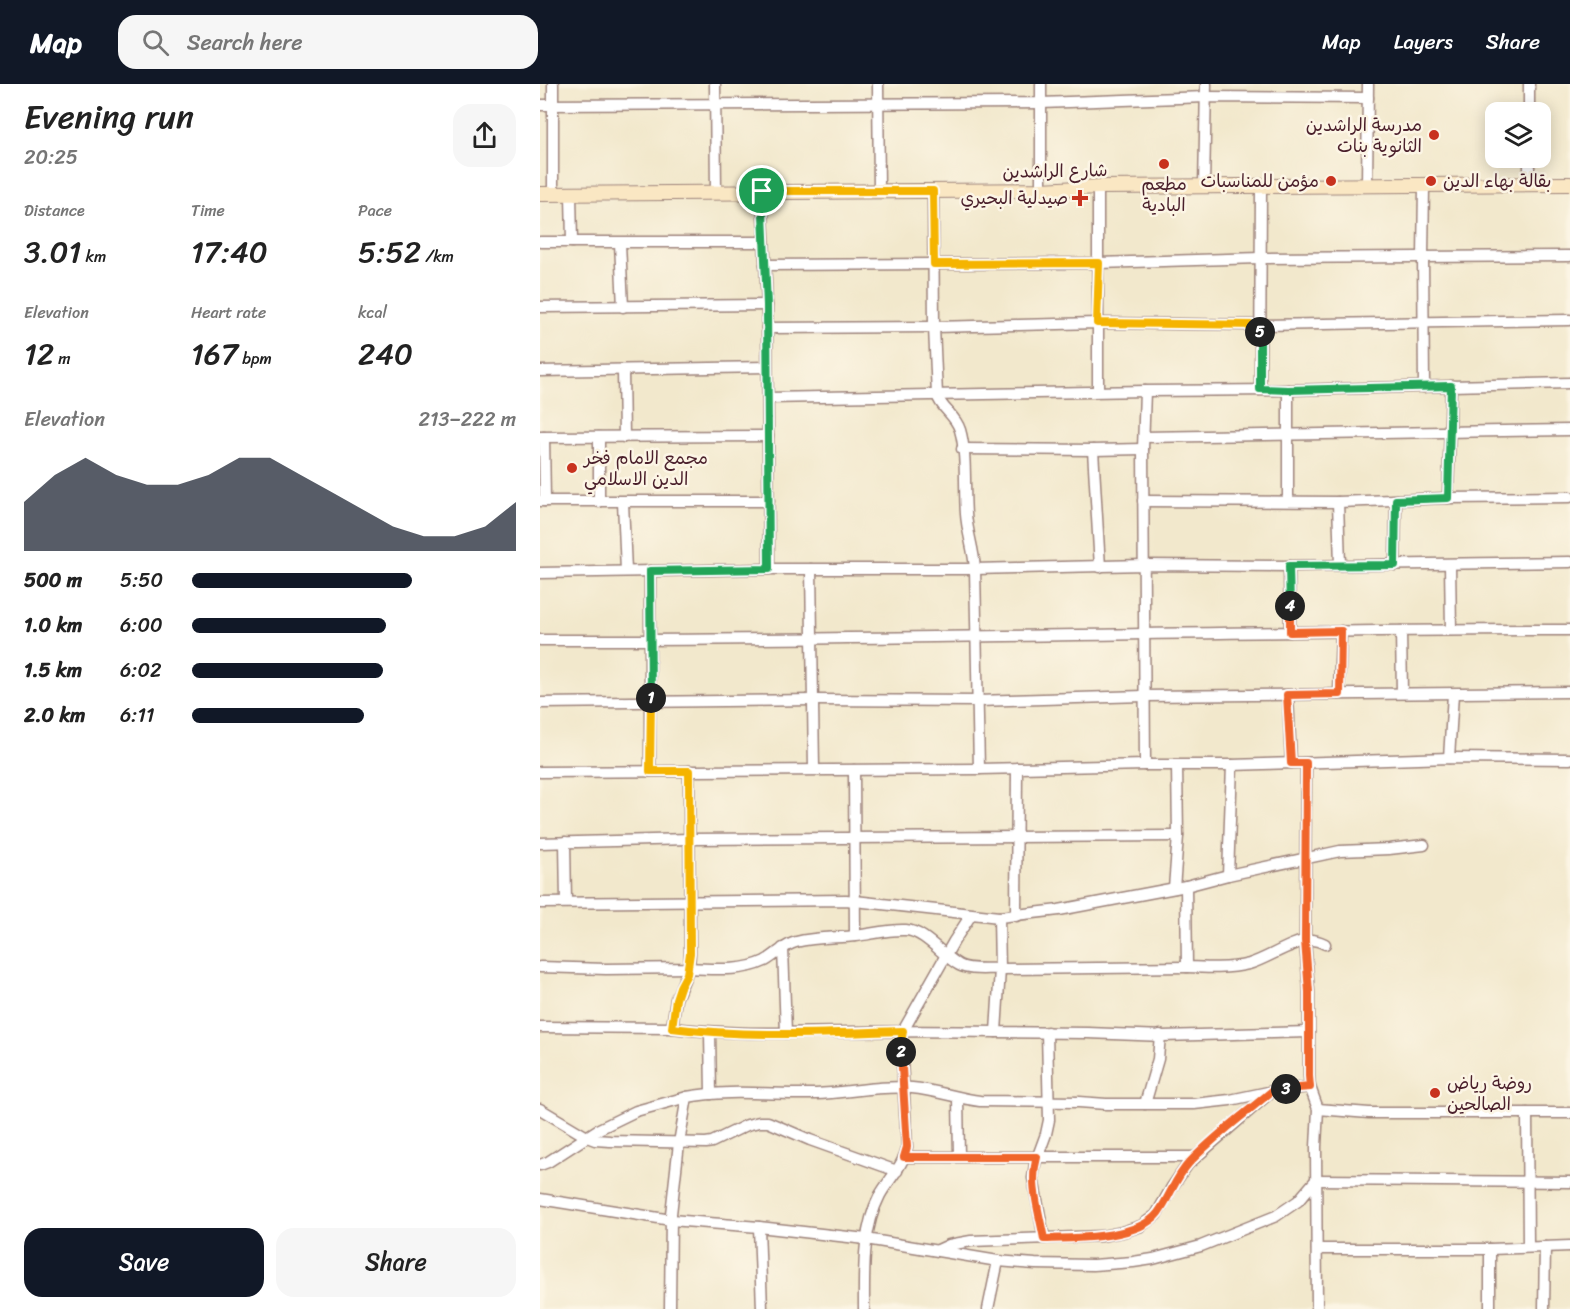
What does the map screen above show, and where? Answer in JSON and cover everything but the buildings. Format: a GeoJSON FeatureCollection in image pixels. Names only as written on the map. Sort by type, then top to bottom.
{"type":"FeatureCollection","features":[{"type":"Feature","properties":{"kind":"street"},"geometry":{"type":"LineString","coordinates":[[547,194],[553,84]]}},
{"type":"Feature","properties":{"kind":"street"},"geometry":{"type":"LineString","coordinates":[[715,84],[716,192]]}},
{"type":"Feature","properties":{"kind":"street"},"geometry":{"type":"LineString","coordinates":[[878,84],[879,191]]}},
{"type":"Feature","properties":{"kind":"street"},"geometry":{"type":"LineString","coordinates":[[1041,84],[1041,190]]}},
{"type":"Feature","properties":{"kind":"street"},"geometry":{"type":"LineString","coordinates":[[1204,187],[1206,84]]}},
{"type":"Feature","properties":{"kind":"street"},"geometry":{"type":"LineString","coordinates":[[1367,186],[1368,84]]}},
{"type":"Feature","properties":{"kind":"street"},"geometry":{"type":"LineString","coordinates":[[1528,84],[1529,102]]}},
{"type":"Feature","properties":{"kind":"street"},"geometry":{"type":"LineString","coordinates":[[540,105],[878,105],[1041,103],[1206,97],[1368,98]]}},
{"type":"Feature","properties":{"kind":"street"},"geometry":{"type":"LineString","coordinates":[[1529,168],[1529,184]]}},
{"type":"Feature","properties":{"kind":"street","name":"شارع الراشدين"},"geometry":{"type":"LineString","coordinates":[[547,194],[1570,184]]}},
{"type":"Feature","properties":{"kind":"street"},"geometry":{"type":"LineString","coordinates":[[1424,186],[1424,387]]}},
{"type":"Feature","properties":{"kind":"street"},"geometry":{"type":"LineString","coordinates":[[1098,188],[1098,391]]}},
{"type":"Feature","properties":{"kind":"street"},"geometry":{"type":"LineString","coordinates":[[1260,389],[1261,188]]}},
{"type":"Feature","properties":{"kind":"street"},"geometry":{"type":"LineString","coordinates":[[762,191],[767,305],[769,569]]}},
{"type":"Feature","properties":{"kind":"street"},"geometry":{"type":"LineString","coordinates":[[933,191],[937,395],[941,405],[958,425],[961,434],[967,524],[975,569],[979,769]]}},
{"type":"Feature","properties":{"kind":"street"},"geometry":{"type":"LineString","coordinates":[[571,194],[572,242]]}},
{"type":"Feature","properties":{"kind":"street"},"geometry":{"type":"LineString","coordinates":[[540,242],[764,242]]}},
{"type":"Feature","properties":{"kind":"street"},"geometry":{"type":"LineString","coordinates":[[620,243],[623,307]]}},
{"type":"Feature","properties":{"kind":"street"},"geometry":{"type":"LineString","coordinates":[[765,265],[1570,256]]}},
{"type":"Feature","properties":{"kind":"street"},"geometry":{"type":"LineString","coordinates":[[540,307],[767,305]]}},
{"type":"Feature","properties":{"kind":"street"},"geometry":{"type":"LineString","coordinates":[[767,328],[1097,323],[1260,325],[1570,320]]}},
{"type":"Feature","properties":{"kind":"street"},"geometry":{"type":"LineString","coordinates":[[540,371],[768,367]]}},
{"type":"Feature","properties":{"kind":"street"},"geometry":{"type":"LineString","coordinates":[[623,371],[624,437]]}},
{"type":"Feature","properties":{"kind":"street"},"geometry":{"type":"LineString","coordinates":[[768,398],[1570,383]]}},
{"type":"Feature","properties":{"kind":"street"},"geometry":{"type":"LineString","coordinates":[[1448,498],[1451,386]]}},
{"type":"Feature","properties":{"kind":"street"},"geometry":{"type":"LineString","coordinates":[[1287,501],[1288,390]]}},
{"type":"Feature","properties":{"kind":"street"},"geometry":{"type":"LineString","coordinates":[[1145,391],[1143,449],[1145,765]]}},
{"type":"Feature","properties":{"kind":"street"},"geometry":{"type":"LineString","coordinates":[[1144,437],[1570,430]]}},
{"type":"Feature","properties":{"kind":"street"},"geometry":{"type":"LineString","coordinates":[[768,436],[542,437],[543,501],[769,501]]}},
{"type":"Feature","properties":{"kind":"street"},"geometry":{"type":"LineString","coordinates":[[599,437],[599,501]]}},
{"type":"Feature","properties":{"kind":"street"},"geometry":{"type":"LineString","coordinates":[[962,449],[1143,449]]}},
{"type":"Feature","properties":{"kind":"street"},"geometry":{"type":"LineString","coordinates":[[1093,450],[1100,567]]}},
{"type":"Feature","properties":{"kind":"street"},"geometry":{"type":"LineString","coordinates":[[1143,501],[1338,501],[1570,497]]}},
{"type":"Feature","properties":{"kind":"street"},"geometry":{"type":"LineString","coordinates":[[1395,565],[1396,500]]}},
{"type":"Feature","properties":{"kind":"street"},"geometry":{"type":"LineString","coordinates":[[1338,501],[1340,565]]}},
{"type":"Feature","properties":{"kind":"street"},"geometry":{"type":"LineString","coordinates":[[623,502],[626,572]]}},
{"type":"Feature","properties":{"kind":"street"},"geometry":{"type":"LineString","coordinates":[[540,573],[811,568],[975,569],[1570,562]]}},
{"type":"Feature","properties":{"kind":"street"},"geometry":{"type":"LineString","coordinates":[[1450,565],[1451,630]]}},
{"type":"Feature","properties":{"kind":"street"},"geometry":{"type":"LineString","coordinates":[[1289,566],[1290,632]]}},
{"type":"Feature","properties":{"kind":"street"},"geometry":{"type":"LineString","coordinates":[[811,568],[814,769]]}},
{"type":"Feature","properties":{"kind":"street"},"geometry":{"type":"LineString","coordinates":[[650,571],[650,771]]}},
{"type":"Feature","properties":{"kind":"street"},"geometry":{"type":"LineString","coordinates":[[540,640],[1570,630]]}},
{"type":"Feature","properties":{"kind":"street"},"geometry":{"type":"LineString","coordinates":[[1340,694],[1341,631]]}},
{"type":"Feature","properties":{"kind":"street"},"geometry":{"type":"LineString","coordinates":[[1401,631],[1402,693]]}},
{"type":"Feature","properties":{"kind":"street"},"geometry":{"type":"LineString","coordinates":[[540,703],[978,701],[1144,696],[1570,692]]}},
{"type":"Feature","properties":{"kind":"street"},"geometry":{"type":"LineString","coordinates":[[1449,758],[1453,694]]}},
{"type":"Feature","properties":{"kind":"street"},"geometry":{"type":"LineString","coordinates":[[1287,695],[1291,763]]}},
{"type":"Feature","properties":{"kind":"street"},"geometry":{"type":"LineString","coordinates":[[540,772],[979,769],[1232,765],[1449,758],[1570,759]]}},
{"type":"Feature","properties":{"kind":"street"},"geometry":{"type":"LineString","coordinates":[[1306,763],[1305,941],[1309,992],[1310,1087],[1317,1109],[1317,1309]]}},
{"type":"Feature","properties":{"kind":"street"},"geometry":{"type":"LineString","coordinates":[[1174,888],[1178,836],[1178,765]]}},
{"type":"Feature","properties":{"kind":"street"},"geometry":{"type":"LineString","coordinates":[[1228,875],[1232,765]]}},
{"type":"Feature","properties":{"kind":"street"},"geometry":{"type":"LineString","coordinates":[[1016,916],[1017,768]]}},
{"type":"Feature","properties":{"kind":"street"},"geometry":{"type":"LineString","coordinates":[[854,770],[855,936]]}},
{"type":"Feature","properties":{"kind":"street"},"geometry":{"type":"LineString","coordinates":[[672,1028],[676,999],[689,968],[690,953],[689,771]]}},
{"type":"Feature","properties":{"kind":"street"},"geometry":{"type":"LineString","coordinates":[[540,843],[689,839],[1178,836]]}},
{"type":"Feature","properties":{"kind":"street"},"geometry":{"type":"LineString","coordinates":[[564,842],[566,902]]}},
{"type":"Feature","properties":{"kind":"street"},"geometry":{"type":"LineString","coordinates":[[540,903],[854,901],[971,915],[1016,916],[1186,886],[1340,851],[1424,845]]}},
{"type":"Feature","properties":{"kind":"street"},"geometry":{"type":"LineString","coordinates":[[1186,886],[1187,967]]}},
{"type":"Feature","properties":{"kind":"street"},"geometry":{"type":"LineString","coordinates":[[864,1309],[866,1239],[880,1196],[897,1170],[907,1147],[901,1043],[903,1031],[971,915]]}},
{"type":"Feature","properties":{"kind":"street"},"geometry":{"type":"LineString","coordinates":[[996,1032],[1000,969],[999,917]]}},
{"type":"Feature","properties":{"kind":"street"},"geometry":{"type":"LineString","coordinates":[[540,967],[742,968],[767,960],[796,942],[907,930],[921,936],[963,966],[1000,969],[1227,967],[1249,964],[1270,957],[1305,941],[1314,940],[1325,944]]}},
{"type":"Feature","properties":{"kind":"street"},"geometry":{"type":"LineString","coordinates":[[783,948],[786,1034]]}},
{"type":"Feature","properties":{"kind":"street"},"geometry":{"type":"LineString","coordinates":[[540,1027],[672,1028],[710,1032],[786,1034],[903,1031],[1160,1035],[1309,1032]]}},
{"type":"Feature","properties":{"kind":"street"},"geometry":{"type":"LineString","coordinates":[[710,1032],[711,1094]]}},
{"type":"Feature","properties":{"kind":"street"},"geometry":{"type":"LineString","coordinates":[[1044,1239],[1033,1185],[1037,1157],[1048,1128],[1047,1032]]}},
{"type":"Feature","properties":{"kind":"street"},"geometry":{"type":"LineString","coordinates":[[1145,1104],[1158,1059],[1160,1035]]}},
{"type":"Feature","properties":{"kind":"street"},"geometry":{"type":"LineString","coordinates":[[540,1165],[599,1129],[636,1111],[687,1097],[711,1094],[813,1094],[904,1088],[958,1098],[1002,1102],[1194,1104],[1310,1087]]}},
{"type":"Feature","properties":{"kind":"street"},"geometry":{"type":"LineString","coordinates":[[938,1250],[960,1242],[971,1241],[1102,1236],[1140,1226],[1156,1215],[1181,1173],[1195,1157],[1272,1091]]}},
{"type":"Feature","properties":{"kind":"street"},"geometry":{"type":"LineString","coordinates":[[670,1309],[671,1220],[679,1143],[687,1097]]}},
{"type":"Feature","properties":{"kind":"street"},"geometry":{"type":"LineString","coordinates":[[958,1098],[960,1156]]}},
{"type":"Feature","properties":{"kind":"street"},"geometry":{"type":"LineString","coordinates":[[540,1109],[587,1137],[610,1141],[701,1144],[712,1142],[752,1123],[774,1123],[810,1140],[897,1170]]}},
{"type":"Feature","properties":{"kind":"street"},"geometry":{"type":"LineString","coordinates":[[1317,1109],[1369,1113],[1570,1113]]}},
{"type":"Feature","properties":{"kind":"street"},"geometry":{"type":"LineString","coordinates":[[1527,1113],[1528,1247]]}},
{"type":"Feature","properties":{"kind":"street"},"geometry":{"type":"LineString","coordinates":[[904,1157],[1195,1157]]}},
{"type":"Feature","properties":{"kind":"street"},"geometry":{"type":"LineString","coordinates":[[1316,1180],[1570,1182]]}},
{"type":"Feature","properties":{"kind":"street"},"geometry":{"type":"LineString","coordinates":[[540,1199],[671,1220],[866,1239],[998,1261],[1093,1265],[1133,1262],[1178,1253],[1251,1227],[1276,1216],[1298,1202],[1316,1180]]}},
{"type":"Feature","properties":{"kind":"street"},"geometry":{"type":"LineString","coordinates":[[759,1227],[762,1309]]}},
{"type":"Feature","properties":{"kind":"street"},"geometry":{"type":"LineString","coordinates":[[1317,1249],[1490,1249],[1570,1246]]}},
{"type":"Feature","properties":{"kind":"street"},"geometry":{"type":"LineString","coordinates":[[1544,1309],[1545,1247]]}},
{"type":"Feature","properties":{"kind":"street"},"geometry":{"type":"LineString","coordinates":[[1490,1249],[1490,1309]]}},
{"type":"Feature","properties":{"kind":"street"},"geometry":{"type":"LineString","coordinates":[[988,1309],[998,1261]]}},
{"type":"Feature","properties":{"kind":"place","name":"مدرسة الراشدين الثانوية بنات"},"geometry":{"type":"Point","coordinates":[1434,135]}},
{"type":"Feature","properties":{"kind":"place","name":"مطعم البادية"},"geometry":{"type":"Point","coordinates":[1164,164]}},
{"type":"Feature","properties":{"kind":"place","name":"مؤمن للمناسبات"},"geometry":{"type":"Point","coordinates":[1331,181]}},
{"type":"Feature","properties":{"kind":"place","name":"بقالة بهاء الدين"},"geometry":{"type":"Point","coordinates":[1431,181]}},
{"type":"Feature","properties":{"kind":"place","name":"صيدلية البحيري"},"geometry":{"type":"Point","coordinates":[1080,198]}},
{"type":"Feature","properties":{"kind":"place","name":"مجمع الامام فخر الدين الاسلامي"},"geometry":{"type":"Point","coordinates":[572,468]}},
{"type":"Feature","properties":{"kind":"place","name":"روضة رياض الصالحين"},"geometry":{"type":"Point","coordinates":[1435,1093]}},
{"type":"Feature","properties":{"kind":"route"},"geometry":{"type":"LineString","coordinates":[[762,191],[933,191],[934,264],[1099,263],[1097,323],[1260,325],[1260,389],[1451,386],[1448,498],[1396,500],[1395,565],[1289,566],[1290,632],[1341,631],[1340,694],[1287,695],[1291,763],[1306,763],[1305,941],[1309,992],[1310,1087],[1272,1091],[1188,1164],[1156,1215],[1140,1226],[1102,1236],[1044,1239],[1033,1185],[1037,1157],[904,1157],[907,1147],[901,1043],[903,1031],[786,1034],[706,1032],[672,1028],[676,999],[689,968],[690,953],[689,771],[650,771],[650,571],[769,569],[767,305],[762,191]]}}]}
